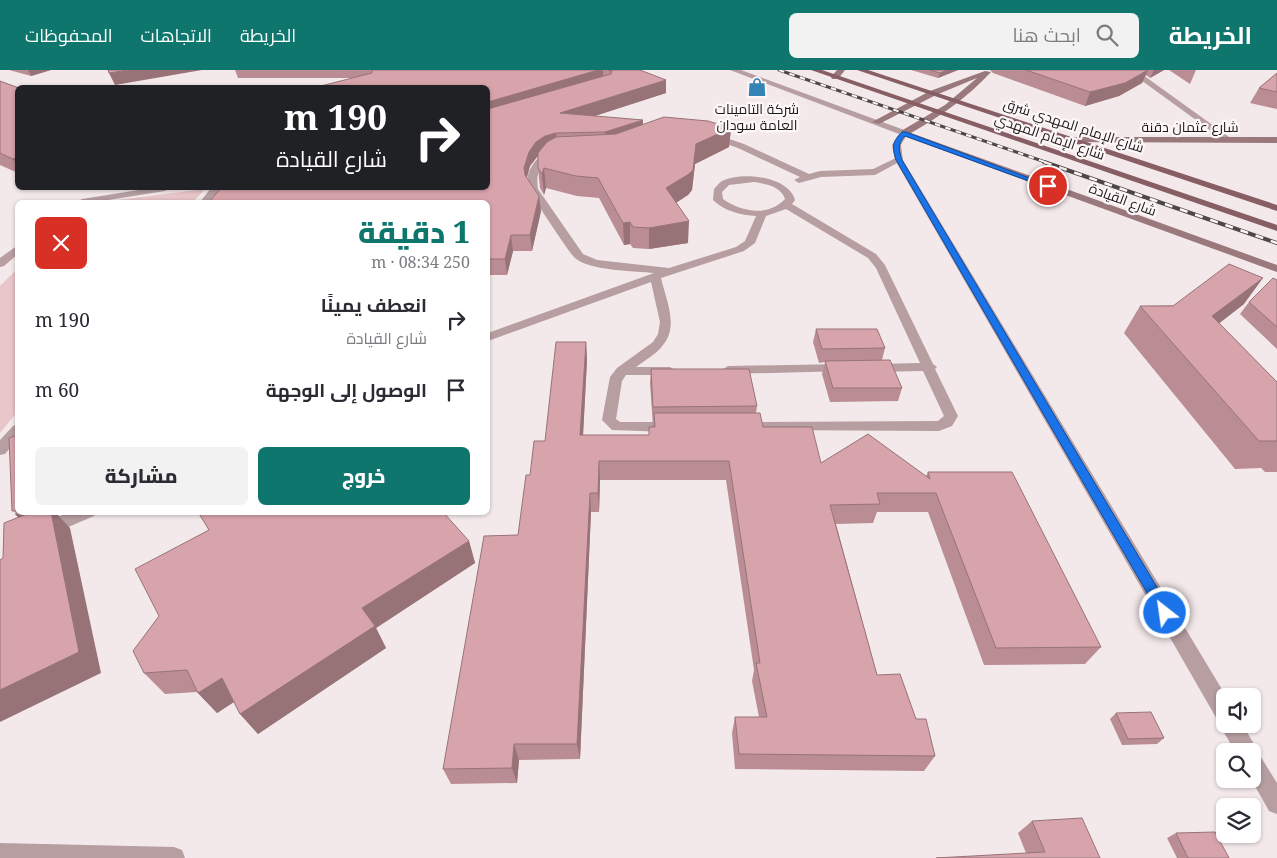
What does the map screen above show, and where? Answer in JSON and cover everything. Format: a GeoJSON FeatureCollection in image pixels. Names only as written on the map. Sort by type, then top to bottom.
{"type":"FeatureCollection","features":[{"type":"Feature","properties":{"kind":"main road","name":"شارع الإمام المهدي"},"geometry":{"type":"LineString","coordinates":[[815,70],[838,73],[937,112],[1277,228]]}},
{"type":"Feature","properties":{"kind":"main road","name":"شارع الإمام المهدي شرق"},"geometry":{"type":"LineString","coordinates":[[861,70],[1074,139],[1277,208]]}},
{"type":"Feature","properties":{"kind":"street"},"geometry":{"type":"LineString","coordinates":[[734,70],[904,133]]}},
{"type":"Feature","properties":{"kind":"street"},"geometry":{"type":"LineString","coordinates":[[1131,70],[1228,139]]}},
{"type":"Feature","properties":{"kind":"street"},"geometry":{"type":"LineString","coordinates":[[876,122],[933,93],[988,71]]}},
{"type":"Feature","properties":{"kind":"street"},"geometry":{"type":"LineString","coordinates":[[988,71],[978,83],[956,100],[926,121],[904,133],[897,140],[895,148],[899,160],[1216,699]]}},
{"type":"Feature","properties":{"kind":"street"},"geometry":{"type":"LineString","coordinates":[[703,133],[740,146],[807,177]]}},
{"type":"Feature","properties":{"kind":"street","name":"شارع القيادة"},"geometry":{"type":"LineString","coordinates":[[904,133],[1277,269]]}},
{"type":"Feature","properties":{"kind":"street","name":"شارع عثمان دقنة"},"geometry":{"type":"LineString","coordinates":[[1074,139],[1277,140]]}},
{"type":"Feature","properties":{"kind":"street"},"geometry":{"type":"LineString","coordinates":[[557,152],[546,155],[540,160],[531,181],[533,189],[579,256],[596,263],[671,272]]}},
{"type":"Feature","properties":{"kind":"street"},"geometry":{"type":"LineString","coordinates":[[781,187],[820,174],[875,172],[899,160]]}},
{"type":"Feature","properties":{"kind":"street"},"geometry":{"type":"LineString","coordinates":[[744,179],[764,181],[781,187],[790,196],[787,205],[781,209],[762,213],[731,209],[718,200],[717,191],[726,183],[744,179]]}},
{"type":"Feature","properties":{"kind":"street"},"geometry":{"type":"LineString","coordinates":[[94,200],[153,190]]}},
{"type":"Feature","properties":{"kind":"street"},"geometry":{"type":"LineString","coordinates":[[206,200],[214,190]]}},
{"type":"Feature","properties":{"kind":"street"},"geometry":{"type":"LineString","coordinates":[[744,427],[939,426],[947,423],[951,416],[930,367],[881,266],[872,256],[787,205]]}},
{"type":"Feature","properties":{"kind":"street"},"geometry":{"type":"LineString","coordinates":[[490,336],[655,277],[740,250],[750,243],[762,213]]}},
{"type":"Feature","properties":{"kind":"street"},"geometry":{"type":"LineString","coordinates":[[0,264],[15,251]]}},
{"type":"Feature","properties":{"kind":"street"},"geometry":{"type":"LineString","coordinates":[[655,277],[666,322],[664,334],[658,344],[622,371],[615,380],[609,420],[617,427],[685,427]]}},
{"type":"Feature","properties":{"kind":"street"},"geometry":{"type":"LineString","coordinates":[[710,370],[930,367]]}},
{"type":"Feature","properties":{"kind":"street"},"geometry":{"type":"LineString","coordinates":[[622,371],[681,370]]}},
{"type":"Feature","properties":{"kind":"street"},"geometry":{"type":"LineString","coordinates":[[0,450],[15,432]]}},
{"type":"Feature","properties":{"kind":"street"},"geometry":{"type":"LineString","coordinates":[[32,534],[80,515]]}},
{"type":"Feature","properties":{"kind":"street"},"geometry":{"type":"LineString","coordinates":[[1261,776],[1277,803]]}},
{"type":"Feature","properties":{"kind":"street"},"geometry":{"type":"LineString","coordinates":[[0,854],[174,858]]}},
{"type":"Feature","properties":{"kind":"shaded area"},"geometry":{"type":"Polygon","coordinates":[[[197,190],[204,190],[195,200],[118,200],[197,190]]]}},
{"type":"Feature","properties":{"kind":"shaded area"},"geometry":{"type":"Polygon","coordinates":[[[15,271],[15,414],[0,433],[0,286],[15,271]]]}},
{"type":"Feature","properties":{"kind":"building"},"geometry":{"type":"Polygon","coordinates":[[[108,70],[129,70],[109,73],[108,70]]]}},
{"type":"Feature","properties":{"kind":"building"},"geometry":{"type":"Polygon","coordinates":[[[372,70],[598,70],[490,101],[490,85],[325,85],[372,73],[372,70]]]}},
{"type":"Feature","properties":{"kind":"building"},"geometry":{"type":"Polygon","coordinates":[[[608,70],[640,70],[666,80],[560,113],[643,120],[605,132],[556,133],[545,136],[536,142],[529,152],[524,168],[525,175],[539,196],[530,235],[511,235],[505,259],[490,259],[490,200],[211,200],[219,190],[490,190],[490,108],[611,74],[612,71],[608,70]]]}},
{"type":"Feature","properties":{"kind":"building"},"geometry":{"type":"Polygon","coordinates":[[[930,70],[947,70],[940,73],[930,70]]]}},
{"type":"Feature","properties":{"kind":"building"},"geometry":{"type":"Polygon","coordinates":[[[1026,70],[1148,70],[1125,83],[1090,92],[1026,70]]]}},
{"type":"Feature","properties":{"kind":"building"},"geometry":{"type":"Polygon","coordinates":[[[1277,73],[1277,92],[1259,88],[1277,73]]]}},
{"type":"Feature","properties":{"kind":"building"},"geometry":{"type":"Polygon","coordinates":[[[0,81],[15,87],[15,158],[0,153],[0,81]]]}},
{"type":"Feature","properties":{"kind":"building"},"geometry":{"type":"Polygon","coordinates":[[[664,117],[708,121],[731,128],[696,144],[693,170],[666,188],[689,221],[649,228],[633,227],[630,222],[623,223],[598,178],[576,176],[544,168],[542,174],[538,168],[538,153],[547,142],[556,137],[616,134],[664,117]]]}},
{"type":"Feature","properties":{"kind":"building"},"geometry":{"type":"Polygon","coordinates":[[[1229,264],[1263,278],[1212,316],[1277,382],[1277,441],[1259,441],[1140,306],[1173,306],[1229,264]]]}},
{"type":"Feature","properties":{"kind":"building"},"geometry":{"type":"Polygon","coordinates":[[[1273,278],[1277,280],[1277,327],[1249,302],[1273,278]]]}},
{"type":"Feature","properties":{"kind":"building"},"geometry":{"type":"Polygon","coordinates":[[[816,329],[877,329],[885,348],[822,349],[816,329]]]}},
{"type":"Feature","properties":{"kind":"building"},"geometry":{"type":"Polygon","coordinates":[[[556,342],[586,342],[580,435],[649,435],[649,427],[655,427],[654,413],[760,413],[763,427],[812,427],[821,463],[868,434],[930,479],[928,472],[1012,472],[1101,647],[996,648],[936,493],[877,493],[880,504],[830,505],[877,675],[900,674],[916,719],[926,719],[935,756],[739,754],[735,717],[767,717],[756,663],[760,663],[729,461],[599,461],[598,493],[590,493],[577,744],[514,744],[512,768],[443,769],[484,536],[518,535],[526,475],[530,475],[534,441],[545,441],[556,342]]]}},
{"type":"Feature","properties":{"kind":"building"},"geometry":{"type":"Polygon","coordinates":[[[890,360],[902,388],[833,388],[825,361],[890,360]]]}},
{"type":"Feature","properties":{"kind":"building"},"geometry":{"type":"Polygon","coordinates":[[[651,369],[749,369],[757,406],[653,407],[651,369]]]}},
{"type":"Feature","properties":{"kind":"building"},"geometry":{"type":"Polygon","coordinates":[[[15,436],[15,511],[12,511],[9,438],[15,436]]]}},
{"type":"Feature","properties":{"kind":"building"},"geometry":{"type":"Polygon","coordinates":[[[24,515],[52,515],[79,652],[0,690],[0,560],[3,558],[4,523],[24,515]]]}},
{"type":"Feature","properties":{"kind":"building"},"geometry":{"type":"Polygon","coordinates":[[[200,515],[446,515],[469,541],[362,608],[375,626],[240,714],[222,678],[198,693],[187,670],[144,673],[133,651],[159,616],[135,569],[209,530],[200,515]]]}},
{"type":"Feature","properties":{"kind":"building"},"geometry":{"type":"Polygon","coordinates":[[[1151,712],[1164,738],[1128,739],[1116,713],[1151,712]]]}},
{"type":"Feature","properties":{"kind":"building"},"geometry":{"type":"Polygon","coordinates":[[[1082,818],[1100,858],[936,858],[1045,852],[1032,821],[1082,818]]]}},
{"type":"Feature","properties":{"kind":"building"},"geometry":{"type":"Polygon","coordinates":[[[1215,832],[1216,843],[1221,843],[1229,858],[1188,858],[1176,833],[1215,832]]]}},
{"type":"Feature","properties":{"kind":"railway"},"geometry":{"type":"LineString","coordinates":[[779,70],[1048,163]]}},
{"type":"Feature","properties":{"kind":"railway"},"geometry":{"type":"LineString","coordinates":[[1044,162],[1277,243]]}},
{"type":"Feature","properties":{"kind":"place","name":"شركة التامينات العامة سودان"},"geometry":{"type":"Point","coordinates":[757,87]}},
{"type":"Feature","properties":{"kind":"route"},"geometry":{"type":"LineString","coordinates":[[1048,186],[904,133],[897,140],[895,148],[899,160],[1165,613]]}}]}
